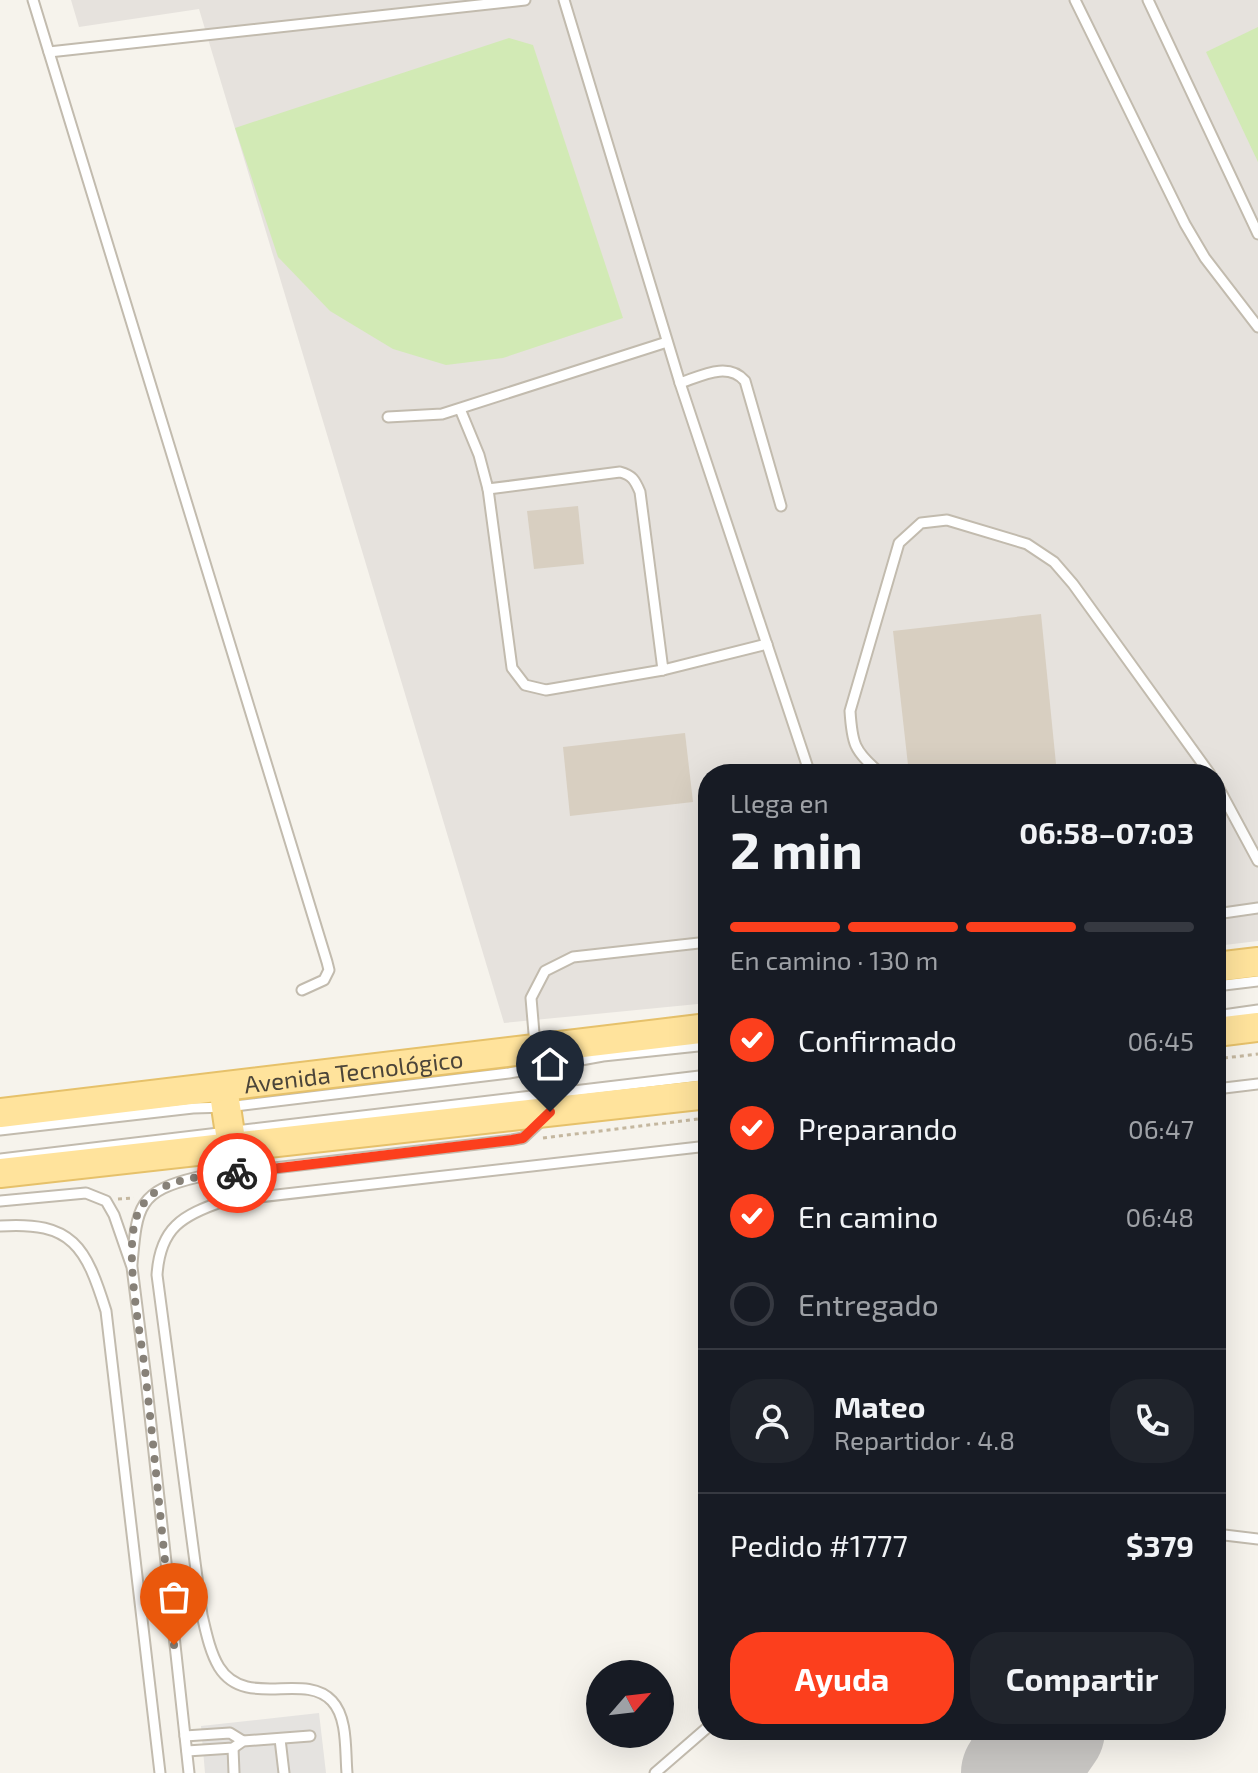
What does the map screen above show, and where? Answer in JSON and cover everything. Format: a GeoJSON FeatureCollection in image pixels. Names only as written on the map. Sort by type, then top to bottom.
{"type":"FeatureCollection","features":[{"type":"Feature","properties":{"kind":"main road"},"geometry":{"type":"LineString","coordinates":[[1226,966],[1258,962]]}},
{"type":"Feature","properties":{"kind":"main road"},"geometry":{"type":"LineString","coordinates":[[1226,1031],[1258,1027]]}},
{"type":"Feature","properties":{"kind":"main road","name":"Avenida Tecnológico"},"geometry":{"type":"LineString","coordinates":[[0,1173],[228,1118],[535,1050],[698,1029]]}},
{"type":"Feature","properties":{"kind":"main road","name":"Avenida Tecnológico"},"geometry":{"type":"LineString","coordinates":[[0,1113],[228,1118],[550,1112],[698,1095]]}},
{"type":"Feature","properties":{"kind":"lane"},"geometry":{"type":"LineString","coordinates":[[33,0],[327,962],[329,970],[324,980],[302,990]]}},
{"type":"Feature","properties":{"kind":"lane"},"geometry":{"type":"LineString","coordinates":[[49,52],[525,0]]}},
{"type":"Feature","properties":{"kind":"lane"},"geometry":{"type":"LineString","coordinates":[[564,0],[680,383],[807,764]]}},
{"type":"Feature","properties":{"kind":"lane"},"geometry":{"type":"LineString","coordinates":[[1075,0],[1185,224],[1222,282],[1258,327]]}},
{"type":"Feature","properties":{"kind":"lane"},"geometry":{"type":"LineString","coordinates":[[1148,0],[1258,234]]}},
{"type":"Feature","properties":{"kind":"lane"},"geometry":{"type":"LineString","coordinates":[[388,417],[420,417],[460,409],[667,342]]}},
{"type":"Feature","properties":{"kind":"lane"},"geometry":{"type":"LineString","coordinates":[[680,383],[730,370],[745,381],[781,506]]}},
{"type":"Feature","properties":{"kind":"lane"},"geometry":{"type":"LineString","coordinates":[[460,409],[479,455],[488,489],[512,668],[525,685],[546,690],[663,670],[767,644]]}},
{"type":"Feature","properties":{"kind":"lane"},"geometry":{"type":"LineString","coordinates":[[488,489],[620,472],[629,474],[635,480],[640,492],[663,670]]}},
{"type":"Feature","properties":{"kind":"lane"},"geometry":{"type":"LineString","coordinates":[[869,764],[858,755],[852,736],[850,711],[899,543],[921,523],[947,520],[1027,544],[1054,562],[1203,764]]}},
{"type":"Feature","properties":{"kind":"lane"},"geometry":{"type":"LineString","coordinates":[[1226,802],[1258,861]]}},
{"type":"Feature","properties":{"kind":"lane"},"geometry":{"type":"LineString","coordinates":[[1226,913],[1258,908]]}},
{"type":"Feature","properties":{"kind":"lane"},"geometry":{"type":"LineString","coordinates":[[535,1050],[531,998],[545,971],[573,957],[698,943]]}},
{"type":"Feature","properties":{"kind":"lane"},"geometry":{"type":"LineString","coordinates":[[1226,985],[1258,981]]}},
{"type":"Feature","properties":{"kind":"lane"},"geometry":{"type":"LineString","coordinates":[[1226,1015],[1258,1010]]}},
{"type":"Feature","properties":{"kind":"lane"},"geometry":{"type":"LineString","coordinates":[[0,1159],[603,1056],[698,1046]]}},
{"type":"Feature","properties":{"kind":"lane"},"geometry":{"type":"LineString","coordinates":[[0,1130],[193,1108],[228,1118],[698,1076]]}},
{"type":"Feature","properties":{"kind":"lane"},"geometry":{"type":"LineString","coordinates":[[1226,1088],[1258,1084]]}},
{"type":"Feature","properties":{"kind":"lane"},"geometry":{"type":"LineString","coordinates":[[189,1773],[132,1267],[139,1210],[156,1190],[198,1177],[523,1138],[550,1112]]}},
{"type":"Feature","properties":{"kind":"lane"},"geometry":{"type":"LineString","coordinates":[[347,1773],[342,1721],[334,1702],[320,1692],[298,1688],[269,1691],[232,1681],[221,1670],[212,1652],[202,1615],[157,1275],[158,1257],[165,1238],[176,1223],[196,1210],[224,1201],[698,1147]]}},
{"type":"Feature","properties":{"kind":"lane"},"geometry":{"type":"LineString","coordinates":[[0,1201],[86,1193],[106,1201],[132,1267]]}},
{"type":"Feature","properties":{"kind":"lane"},"geometry":{"type":"LineString","coordinates":[[0,1226],[42,1226],[56,1230],[71,1240],[86,1259],[106,1311],[160,1773]]}},
{"type":"Feature","properties":{"kind":"lane"},"geometry":{"type":"LineString","coordinates":[[1226,1535],[1258,1539]]}},
{"type":"Feature","properties":{"kind":"lane"},"geometry":{"type":"LineString","coordinates":[[185,1736],[230,1733],[243,1741]]}},
{"type":"Feature","properties":{"kind":"lane"},"geometry":{"type":"LineString","coordinates":[[187,1751],[233,1748],[243,1741],[310,1736]]}},
{"type":"Feature","properties":{"kind":"lane"},"geometry":{"type":"LineString","coordinates":[[655,1773],[698,1736]]}},
{"type":"Feature","properties":{"kind":"lane"},"geometry":{"type":"LineString","coordinates":[[280,1739],[284,1773]]}},
{"type":"Feature","properties":{"kind":"lane"},"geometry":{"type":"LineString","coordinates":[[233,1748],[234,1773]]}},
{"type":"Feature","properties":{"kind":"path"},"geometry":{"type":"LineString","coordinates":[[1226,1058],[1258,1054]]}},
{"type":"Feature","properties":{"kind":"path"},"geometry":{"type":"LineString","coordinates":[[523,1138],[698,1119]]}},
{"type":"Feature","properties":{"kind":"path"},"geometry":{"type":"LineString","coordinates":[[106,1201],[149,1198]]}},
{"type":"Feature","properties":{"kind":"shaded area"},"geometry":{"type":"Polygon","coordinates":[[[71,0],[1258,0],[1258,941],[1226,945],[1226,764],[698,764],[698,1004],[504,1023],[199,9],[79,27],[71,0]]]}},
{"type":"Feature","properties":{"kind":"shaded area"},"geometry":{"type":"Polygon","coordinates":[[[319,1713],[326,1773],[205,1773],[201,1726],[319,1713]]]}},
{"type":"Feature","properties":{"kind":"green space"},"geometry":{"type":"Polygon","coordinates":[[[1258,27],[1258,162],[1206,52],[1258,27]]]}},
{"type":"Feature","properties":{"kind":"green space"},"geometry":{"type":"Polygon","coordinates":[[[509,38],[533,45],[623,318],[503,358],[446,365],[393,349],[330,311],[278,257],[235,128],[509,38]]]}},
{"type":"Feature","properties":{"kind":"building"},"geometry":{"type":"Polygon","coordinates":[[[578,506],[584,564],[534,569],[527,511],[578,506]]]}},
{"type":"Feature","properties":{"kind":"building"},"geometry":{"type":"Polygon","coordinates":[[[1041,614],[1056,764],[908,764],[893,631],[1041,614]]]}},
{"type":"Feature","properties":{"kind":"building"},"geometry":{"type":"Polygon","coordinates":[[[685,733],[693,802],[570,816],[563,747],[685,733]]]}},
{"type":"Feature","properties":{"kind":"taxiway"},"geometry":{"type":"LineString","coordinates":[[988,1773],[995,1740]]}},
{"type":"Feature","properties":{"kind":"taxiway"},"geometry":{"type":"LineString","coordinates":[[1052,1773],[1069,1755],[1073,1740]]}},
{"type":"Feature","properties":{"kind":"runway"},"geometry":{"type":"LineString","coordinates":[[1018,1773],[1041,1740]]}},
{"type":"Feature","properties":{"kind":"way so far"},"geometry":{"type":"LineString","coordinates":[[174,1645],[132,1267],[135,1225],[139,1210],[156,1190],[198,1177],[237,1173]]}},
{"type":"Feature","properties":{"kind":"route"},"geometry":{"type":"LineString","coordinates":[[237,1173],[523,1138],[550,1112]]}}]}
